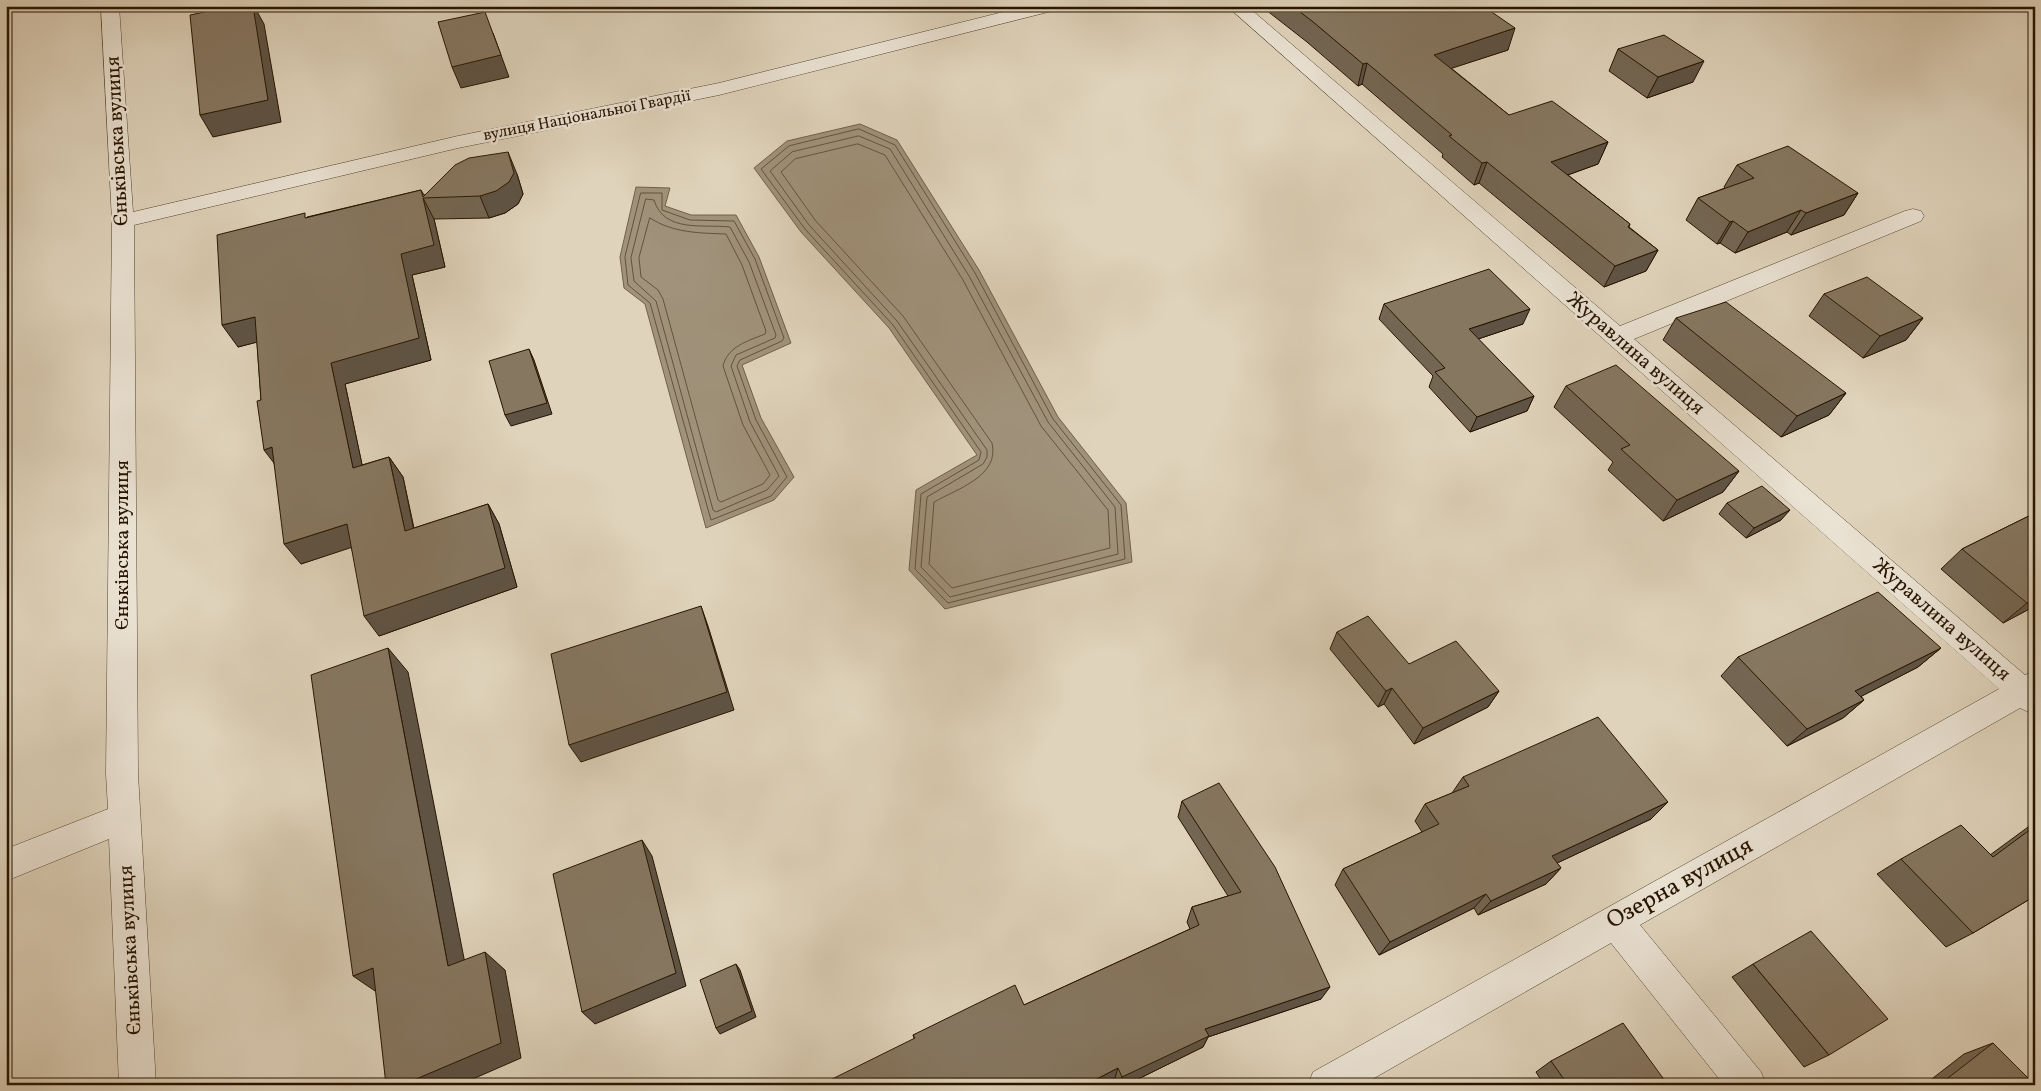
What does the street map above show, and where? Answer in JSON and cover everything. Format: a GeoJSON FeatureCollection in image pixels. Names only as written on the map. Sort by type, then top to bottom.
{"type":"FeatureCollection","features":[{"type":"Feature","properties":{"kind":"street","name":"Єньківська вулиця"},"geometry":{"type":"LineString","coordinates":[[110,6],[123,221],[122,774],[138,1085]]}},
{"type":"Feature","properties":{"kind":"street","name":"вулиця Національної Гвардії"},"geometry":{"type":"LineString","coordinates":[[123,221],[458,142],[719,89],[1050,6]]}},
{"type":"Feature","properties":{"kind":"street","name":"Журавлина вулиця"},"geometry":{"type":"LineString","coordinates":[[1236,6],[1616,337],[2031,692]]}},
{"type":"Feature","properties":{"kind":"street"},"geometry":{"type":"LineString","coordinates":[[1616,337],[1913,216]]}},
{"type":"Feature","properties":{"kind":"street","name":"Озерна вулиця"},"geometry":{"type":"LineString","coordinates":[[1326,1085],[1615,921],[2031,692]]}},
{"type":"Feature","properties":{"kind":"street"},"geometry":{"type":"LineString","coordinates":[[6,865],[124,818]]}},
{"type":"Feature","properties":{"kind":"street"},"geometry":{"type":"LineString","coordinates":[[1615,921],[1748,1085]]}},
{"type":"Feature","properties":{"kind":"water"},"geometry":{"type":"Polygon","coordinates":[[[860,124],[897,140],[979,270],[1058,417],[1126,503],[1132,562],[945,609],[909,570],[916,490],[977,455],[889,328],[801,232],[754,168],[787,141],[860,124]]]}},
{"type":"Feature","properties":{"kind":"water"},"geometry":{"type":"Polygon","coordinates":[[[636,187],[670,188],[665,206],[691,215],[736,215],[759,257],[791,343],[742,365],[761,418],[794,477],[774,500],[706,528],[645,304],[624,288],[620,257],[636,187]]]}},
{"type":"Feature","properties":{"kind":"building"},"geometry":{"type":"Polygon","coordinates":[[[233,6],[253,6],[268,100],[200,115],[190,15],[233,6]]]}},
{"type":"Feature","properties":{"kind":"building"},"geometry":{"type":"Polygon","coordinates":[[[1292,6],[1483,6],[1515,28],[1434,55],[1509,115],[1552,101],[1608,142],[1551,162],[1630,224],[1628,227],[1658,250],[1615,266],[1487,162],[1482,163],[1367,63],[1363,64],[1292,6]]]}},
{"type":"Feature","properties":{"kind":"building"},"geometry":{"type":"Polygon","coordinates":[[[485,12],[501,55],[452,67],[438,22],[485,12]]]}},
{"type":"Feature","properties":{"kind":"building"},"geometry":{"type":"Polygon","coordinates":[[[1664,35],[1704,61],[1658,77],[1618,49],[1664,35]]]}},
{"type":"Feature","properties":{"kind":"building"},"geometry":{"type":"Polygon","coordinates":[[[1788,146],[1858,193],[1806,213],[1801,210],[1748,232],[1733,221],[1730,222],[1698,198],[1754,178],[1737,165],[1788,146]]]}},
{"type":"Feature","properties":{"kind":"building"},"geometry":{"type":"Polygon","coordinates":[[[508,152],[514,173],[509,182],[496,191],[480,196],[423,198],[434,245],[401,254],[419,338],[331,363],[353,468],[389,457],[405,531],[488,504],[505,568],[364,616],[347,524],[284,544],[272,447],[264,450],[257,401],[261,400],[255,317],[222,325],[217,235],[305,213],[305,218],[421,190],[423,197],[455,165],[469,158],[508,152]]]}},
{"type":"Feature","properties":{"kind":"building"},"geometry":{"type":"Polygon","coordinates":[[[1489,269],[1530,309],[1469,329],[1534,396],[1477,417],[1435,372],[1445,368],[1384,304],[1489,269]]]}},
{"type":"Feature","properties":{"kind":"building"},"geometry":{"type":"Polygon","coordinates":[[[1867,277],[1923,318],[1880,336],[1824,294],[1867,277]]]}},
{"type":"Feature","properties":{"kind":"building"},"geometry":{"type":"Polygon","coordinates":[[[1726,302],[1846,393],[1797,416],[1676,318],[1726,302]]]}},
{"type":"Feature","properties":{"kind":"building"},"geometry":{"type":"Polygon","coordinates":[[[529,349],[547,403],[505,415],[489,361],[529,349]]]}},
{"type":"Feature","properties":{"kind":"building"},"geometry":{"type":"Polygon","coordinates":[[[1616,365],[1739,471],[1677,500],[1621,449],[1630,445],[1566,386],[1616,365]]]}},
{"type":"Feature","properties":{"kind":"building"},"geometry":{"type":"Polygon","coordinates":[[[1762,486],[1790,510],[1754,528],[1727,503],[1762,486]]]}},
{"type":"Feature","properties":{"kind":"building"},"geometry":{"type":"Polygon","coordinates":[[[2035,513],[2035,599],[2027,603],[1962,549],[2035,513]]]}},
{"type":"Feature","properties":{"kind":"building"},"geometry":{"type":"Polygon","coordinates":[[[1878,592],[1941,648],[1855,691],[1864,700],[1807,729],[1738,657],[1878,592]]]}},
{"type":"Feature","properties":{"kind":"building"},"geometry":{"type":"Polygon","coordinates":[[[701,606],[727,692],[569,745],[551,654],[701,606]]]}},
{"type":"Feature","properties":{"kind":"building"},"geometry":{"type":"Polygon","coordinates":[[[1368,616],[1409,664],[1456,641],[1499,691],[1423,728],[1392,688],[1386,691],[1337,632],[1368,616]]]}},
{"type":"Feature","properties":{"kind":"building"},"geometry":{"type":"Polygon","coordinates":[[[388,648],[448,966],[485,952],[501,1043],[402,1085],[386,1085],[373,968],[353,976],[311,675],[388,648]]]}},
{"type":"Feature","properties":{"kind":"building"},"geometry":{"type":"Polygon","coordinates":[[[1598,717],[1668,802],[1552,856],[1561,868],[1491,901],[1486,894],[1390,942],[1343,869],[1439,824],[1425,804],[1469,786],[1463,777],[1598,717]]]}},
{"type":"Feature","properties":{"kind":"building"},"geometry":{"type":"Polygon","coordinates":[[[1219,783],[1275,867],[1330,987],[1205,1029],[1209,1036],[1122,1077],[1118,1068],[1085,1085],[820,1085],[915,1038],[913,1035],[1015,985],[1024,1005],[1199,925],[1192,907],[1241,892],[1182,801],[1219,783]]]}},
{"type":"Feature","properties":{"kind":"building"},"geometry":{"type":"Polygon","coordinates":[[[1961,825],[1993,857],[2035,826],[2035,896],[1973,933],[1901,859],[1961,825]]]}},
{"type":"Feature","properties":{"kind":"building"},"geometry":{"type":"Polygon","coordinates":[[[642,840],[676,973],[582,1012],[553,874],[642,840]]]}},
{"type":"Feature","properties":{"kind":"building"},"geometry":{"type":"Polygon","coordinates":[[[1811,931],[1888,1019],[1829,1055],[1753,964],[1811,931]]]}},
{"type":"Feature","properties":{"kind":"building"},"geometry":{"type":"Polygon","coordinates":[[[736,964],[752,1011],[716,1028],[700,980],[736,964]]]}},
{"type":"Feature","properties":{"kind":"building"},"geometry":{"type":"Polygon","coordinates":[[[1623,1023],[1668,1085],[1568,1085],[1551,1061],[1623,1023]]]}},
{"type":"Feature","properties":{"kind":"building"},"geometry":{"type":"Polygon","coordinates":[[[1993,1043],[2035,1085],[1939,1085],[1993,1043]]]}}]}
